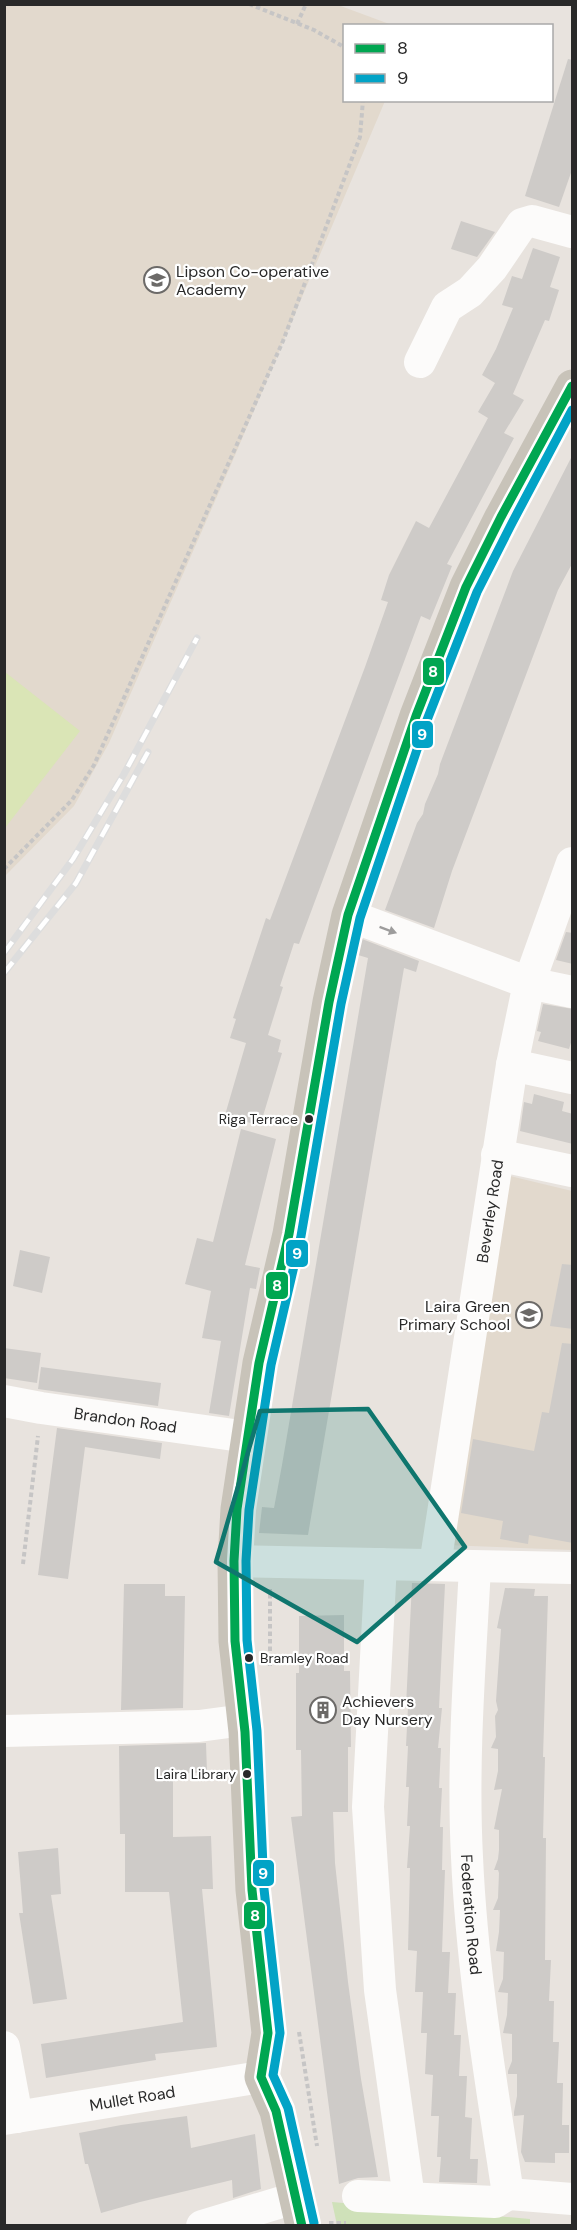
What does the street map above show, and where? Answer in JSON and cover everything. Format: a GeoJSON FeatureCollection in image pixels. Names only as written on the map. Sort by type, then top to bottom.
{"type":"FeatureCollection","features":[{"type":"Feature","properties":{"kind":"main road"},"geometry":{"type":"LineString","coordinates":[[315,2215],[261,2077],[268,2033],[252,1890],[244,1720],[235,1641],[234,1561],[237,1509],[260,1363],[289,1234],[328,1002],[348,915],[416,716],[466,587],[501,517],[573,386]]}},
{"type":"Feature","properties":{"kind":"street"},"geometry":{"type":"LineString","coordinates":[[420,362],[447,307],[470,292],[492,268],[522,224],[532,221],[573,232]]}},
{"type":"Feature","properties":{"kind":"street","name":"Beverley Road"},"geometry":{"type":"LineString","coordinates":[[435,1565],[512,1065],[529,983],[572,867]]}},
{"type":"Feature","properties":{"kind":"street"},"geometry":{"type":"LineString","coordinates":[[348,915],[529,983],[573,992]]}},
{"type":"Feature","properties":{"kind":"street"},"geometry":{"type":"LineString","coordinates":[[512,1065],[573,1078]]}},
{"type":"Feature","properties":{"kind":"street"},"geometry":{"type":"LineString","coordinates":[[497,1155],[573,1171]]}},
{"type":"Feature","properties":{"kind":"street","name":"Brandon Road"},"geometry":{"type":"LineString","coordinates":[[4,1401],[248,1437]]}},
{"type":"Feature","properties":{"kind":"street"},"geometry":{"type":"LineString","coordinates":[[234,1561],[573,1568]]}},
{"type":"Feature","properties":{"kind":"street"},"geometry":{"type":"LineString","coordinates":[[381,1564],[368,1807],[380,1990],[409,2198]]}},
{"type":"Feature","properties":{"kind":"street","name":"Federation Road"},"geometry":{"type":"LineString","coordinates":[[475,1567],[465,1740],[466,1856],[475,1971],[508,2194]]}},
{"type":"Feature","properties":{"kind":"street"},"geometry":{"type":"LineString","coordinates":[[4,1731],[199,1726],[244,1720]]}},
{"type":"Feature","properties":{"kind":"street"},"geometry":{"type":"LineString","coordinates":[[4,2047],[11,2118]]}},
{"type":"Feature","properties":{"kind":"street","name":"Mullet Road"},"geometry":{"type":"LineString","coordinates":[[11,2118],[261,2077]]}},
{"type":"Feature","properties":{"kind":"street"},"geometry":{"type":"LineString","coordinates":[[358,2196],[495,2202],[508,2194],[573,2199]]}},
{"type":"Feature","properties":{"kind":"street"},"geometry":{"type":"LineString","coordinates":[[202,2226],[315,2215]]}},
{"type":"Feature","properties":{"kind":"path"},"geometry":{"type":"LineString","coordinates":[[249,4],[314,30],[343,46]]}},
{"type":"Feature","properties":{"kind":"path"},"geometry":{"type":"LineString","coordinates":[[297,24],[306,4]]}},
{"type":"Feature","properties":{"kind":"path"},"geometry":{"type":"LineString","coordinates":[[4,869],[72,800],[94,765],[283,341],[360,137],[363,102]]}},
{"type":"Feature","properties":{"kind":"path"},"geometry":{"type":"LineString","coordinates":[[23,1564],[41,1408]]}},
{"type":"Feature","properties":{"kind":"path"},"geometry":{"type":"LineString","coordinates":[[270,1669],[271,1562]]}},
{"type":"Feature","properties":{"kind":"path"},"geometry":{"type":"LineString","coordinates":[[299,2030],[318,2153]]}},
{"type":"Feature","properties":{"kind":"highlighted area"},"geometry":{"type":"Polygon","coordinates":[[[368,1409],[465,1547],[357,1642],[216,1562],[260,1411],[368,1409]]]}},
{"type":"Feature","properties":{"kind":"shaded area","name":"Lipson Co-operative Academy"},"geometry":{"type":"Polygon","coordinates":[[[5,5],[338,5],[389,24],[343,24],[343,102],[385,102],[233,460],[109,743],[74,806],[5,876],[5,5]]]}},
{"type":"Feature","properties":{"kind":"shaded area","name":"Laira Green Primary School"},"geometry":{"type":"Polygon","coordinates":[[[510,1176],[572,1191],[572,1550],[445,1545],[510,1176]]]}},
{"type":"Feature","properties":{"kind":"green space"},"geometry":{"type":"Polygon","coordinates":[[[5,672],[80,731],[4,828],[5,672]]]}},
{"type":"Feature","properties":{"kind":"green space"},"geometry":{"type":"Polygon","coordinates":[[[332,2202],[530,2219],[530,2225],[337,2225],[332,2202]]]}},
{"type":"Feature","properties":{"kind":"building"},"geometry":{"type":"Polygon","coordinates":[[[568,59],[573,60],[573,167],[559,207],[525,196],[568,59]]]}},
{"type":"Feature","properties":{"kind":"building"},"geometry":{"type":"Polygon","coordinates":[[[461,221],[495,232],[477,257],[451,249],[461,221]]]}},
{"type":"Feature","properties":{"kind":"building"},"geometry":{"type":"Polygon","coordinates":[[[533,248],[560,257],[550,287],[559,290],[549,321],[545,320],[513,394],[524,400],[504,433],[514,438],[447,564],[452,566],[430,620],[421,616],[299,944],[294,943],[268,1035],[281,1040],[278,1052],[282,1053],[260,1126],[225,1115],[246,1043],[230,1038],[236,1019],[233,1018],[266,918],[270,920],[365,667],[388,602],[381,600],[389,575],[416,521],[429,528],[488,418],[478,412],[495,383],[482,375],[513,308],[502,305],[512,276],[522,279],[533,248]]]}},
{"type":"Feature","properties":{"kind":"building"},"geometry":{"type":"Polygon","coordinates":[[[573,454],[573,562],[558,590],[452,871],[434,928],[385,910],[513,571],[573,454]]]}},
{"type":"Feature","properties":{"kind":"building"},"geometry":{"type":"Polygon","coordinates":[[[566,932],[573,933],[573,964],[556,960],[566,932]]]}},
{"type":"Feature","properties":{"kind":"building"},"geometry":{"type":"Polygon","coordinates":[[[362,939],[419,961],[416,972],[404,968],[308,1535],[259,1533],[262,1507],[274,1508],[282,1465],[368,958],[358,955],[362,939]]]}},
{"type":"Feature","properties":{"kind":"building"},"geometry":{"type":"Polygon","coordinates":[[[543,1004],[573,1009],[573,1036],[569,1049],[538,1041],[541,1032],[537,1031],[543,1004]]]}},
{"type":"Feature","properties":{"kind":"building"},"geometry":{"type":"Polygon","coordinates":[[[534,1094],[564,1102],[562,1111],[573,1114],[573,1144],[520,1131],[524,1102],[532,1104],[534,1094]]]}},
{"type":"Feature","properties":{"kind":"building"},"geometry":{"type":"Polygon","coordinates":[[[241,1129],[276,1139],[245,1265],[260,1268],[256,1289],[250,1288],[229,1416],[209,1413],[221,1341],[202,1338],[211,1291],[185,1284],[197,1238],[213,1242],[241,1129]]]}},
{"type":"Feature","properties":{"kind":"building"},"geometry":{"type":"Polygon","coordinates":[[[20,1250],[50,1257],[42,1293],[13,1286],[20,1250]]]}},
{"type":"Feature","properties":{"kind":"building"},"geometry":{"type":"Polygon","coordinates":[[[562,1264],[573,1265],[573,1329],[550,1326],[562,1264]]]}},
{"type":"Feature","properties":{"kind":"building"},"geometry":{"type":"Polygon","coordinates":[[[562,1343],[573,1344],[573,1543],[529,1535],[528,1544],[500,1539],[503,1521],[461,1513],[473,1439],[534,1451],[542,1412],[549,1413],[562,1343]]]}},
{"type":"Feature","properties":{"kind":"building"},"geometry":{"type":"Polygon","coordinates":[[[4,1348],[41,1353],[37,1383],[4,1378],[4,1348]]]}},
{"type":"Feature","properties":{"kind":"building"},"geometry":{"type":"Polygon","coordinates":[[[41,1367],[161,1383],[158,1406],[38,1389],[41,1367]]]}},
{"type":"Feature","properties":{"kind":"building"},"geometry":{"type":"Polygon","coordinates":[[[57,1428],[162,1443],[160,1459],[85,1447],[68,1579],[38,1575],[57,1428]]]}},
{"type":"Feature","properties":{"kind":"building"},"geometry":{"type":"Polygon","coordinates":[[[412,1583],[445,1584],[439,1708],[442,1708],[438,1748],[441,1748],[439,1788],[442,1788],[440,1827],[443,1827],[442,1870],[445,1870],[442,1952],[450,1952],[448,1993],[456,1993],[454,2035],[461,2035],[459,2076],[467,2076],[465,2117],[472,2118],[470,2159],[478,2159],[477,2183],[439,2182],[441,2157],[437,2157],[439,2116],[431,2116],[433,2075],[425,2074],[427,2033],[421,2033],[423,1992],[415,1992],[417,1951],[408,1950],[410,1868],[407,1868],[410,1826],[407,1826],[409,1787],[406,1787],[408,1707],[406,1706],[412,1583]]]}},
{"type":"Feature","properties":{"kind":"building"},"geometry":{"type":"Polygon","coordinates":[[[124,1584],[165,1584],[165,1596],[185,1596],[183,1708],[121,1710],[124,1584]]]}},
{"type":"Feature","properties":{"kind":"building"},"geometry":{"type":"Polygon","coordinates":[[[505,1588],[535,1589],[534,1596],[548,1596],[543,1757],[545,1757],[543,1838],[546,1838],[545,1960],[551,1960],[549,2001],[554,2001],[553,2042],[559,2042],[557,2083],[563,2083],[562,2125],[569,2125],[569,2153],[555,2153],[555,2163],[525,2162],[521,2152],[524,2115],[514,2116],[517,2074],[508,2074],[512,2061],[512,2034],[503,2033],[508,1993],[498,1992],[503,1979],[504,1952],[496,1951],[500,1910],[493,1910],[498,1898],[499,1873],[498,1870],[494,1870],[498,1859],[499,1830],[494,1829],[502,1789],[494,1790],[498,1771],[498,1749],[491,1748],[496,1737],[495,1716],[498,1710],[496,1701],[501,1629],[497,1628],[505,1588]]]}},
{"type":"Feature","properties":{"kind":"building"},"geometry":{"type":"Polygon","coordinates":[[[344,1615],[344,1671],[350,1671],[351,1747],[348,1747],[348,1812],[333,1812],[335,1863],[361,2079],[378,2177],[358,2178],[339,2184],[291,1817],[302,1816],[301,1750],[296,1750],[299,1616],[344,1615]]]}},
{"type":"Feature","properties":{"kind":"building"},"geometry":{"type":"Polygon","coordinates":[[[206,1743],[207,1773],[173,1773],[173,1837],[211,1836],[213,1889],[202,1889],[217,2047],[155,2054],[156,2060],[46,2078],[41,2044],[183,2022],[169,1892],[125,1892],[125,1834],[120,1834],[119,1746],[206,1743]]]}},
{"type":"Feature","properties":{"kind":"building"},"geometry":{"type":"Polygon","coordinates":[[[58,1848],[61,1894],[51,1895],[67,1999],[33,2004],[19,1913],[23,1913],[18,1852],[58,1848]]]}},
{"type":"Feature","properties":{"kind":"building"},"geometry":{"type":"Polygon","coordinates":[[[187,2116],[191,2148],[255,2134],[261,2189],[233,2198],[232,2180],[101,2213],[88,2164],[85,2164],[79,2133],[187,2116]]]}},
{"type":"Feature","properties":{"kind":"railway"},"geometry":{"type":"LineString","coordinates":[[4,953],[73,859],[124,774],[197,638]]}},
{"type":"Feature","properties":{"kind":"railway"},"geometry":{"type":"LineString","coordinates":[[4,973],[76,883],[148,752]]}},
{"type":"Feature","properties":{"kind":"transit line","name":"8"},"geometry":{"type":"LineString","coordinates":[[302,2226],[276,2111],[261,2077],[268,2033],[252,1890],[245,1732],[235,1641],[234,1561],[237,1509],[259,1363],[289,1234],[329,1002],[348,915],[416,716],[466,587],[572,386]]}},
{"type":"Feature","properties":{"kind":"transit line","name":"9"},"geometry":{"type":"LineString","coordinates":[[314,2223],[288,2108],[273,2075],[280,2033],[264,1889],[257,1731],[247,1640],[246,1561],[249,1510],[271,1365],[301,1236],[341,1004],[360,918],[427,720],[477,592],[572,410]]}},
{"type":"Feature","properties":{"kind":"place","name":"Lipson Co-operative Academy"},"geometry":{"type":"Point","coordinates":[157,280]}},
{"type":"Feature","properties":{"kind":"place","name":"Riga Terrace"},"geometry":{"type":"Point","coordinates":[309,1119]}},
{"type":"Feature","properties":{"kind":"place","name":"Laira Green Primary School"},"geometry":{"type":"Point","coordinates":[529,1315]}},
{"type":"Feature","properties":{"kind":"place","name":"Bramley Road"},"geometry":{"type":"Point","coordinates":[249,1658]}},
{"type":"Feature","properties":{"kind":"place","name":"Achievers Day Nursery"},"geometry":{"type":"Point","coordinates":[323,1710]}},
{"type":"Feature","properties":{"kind":"place","name":"Laira Library"},"geometry":{"type":"Point","coordinates":[247,1774]}}]}
